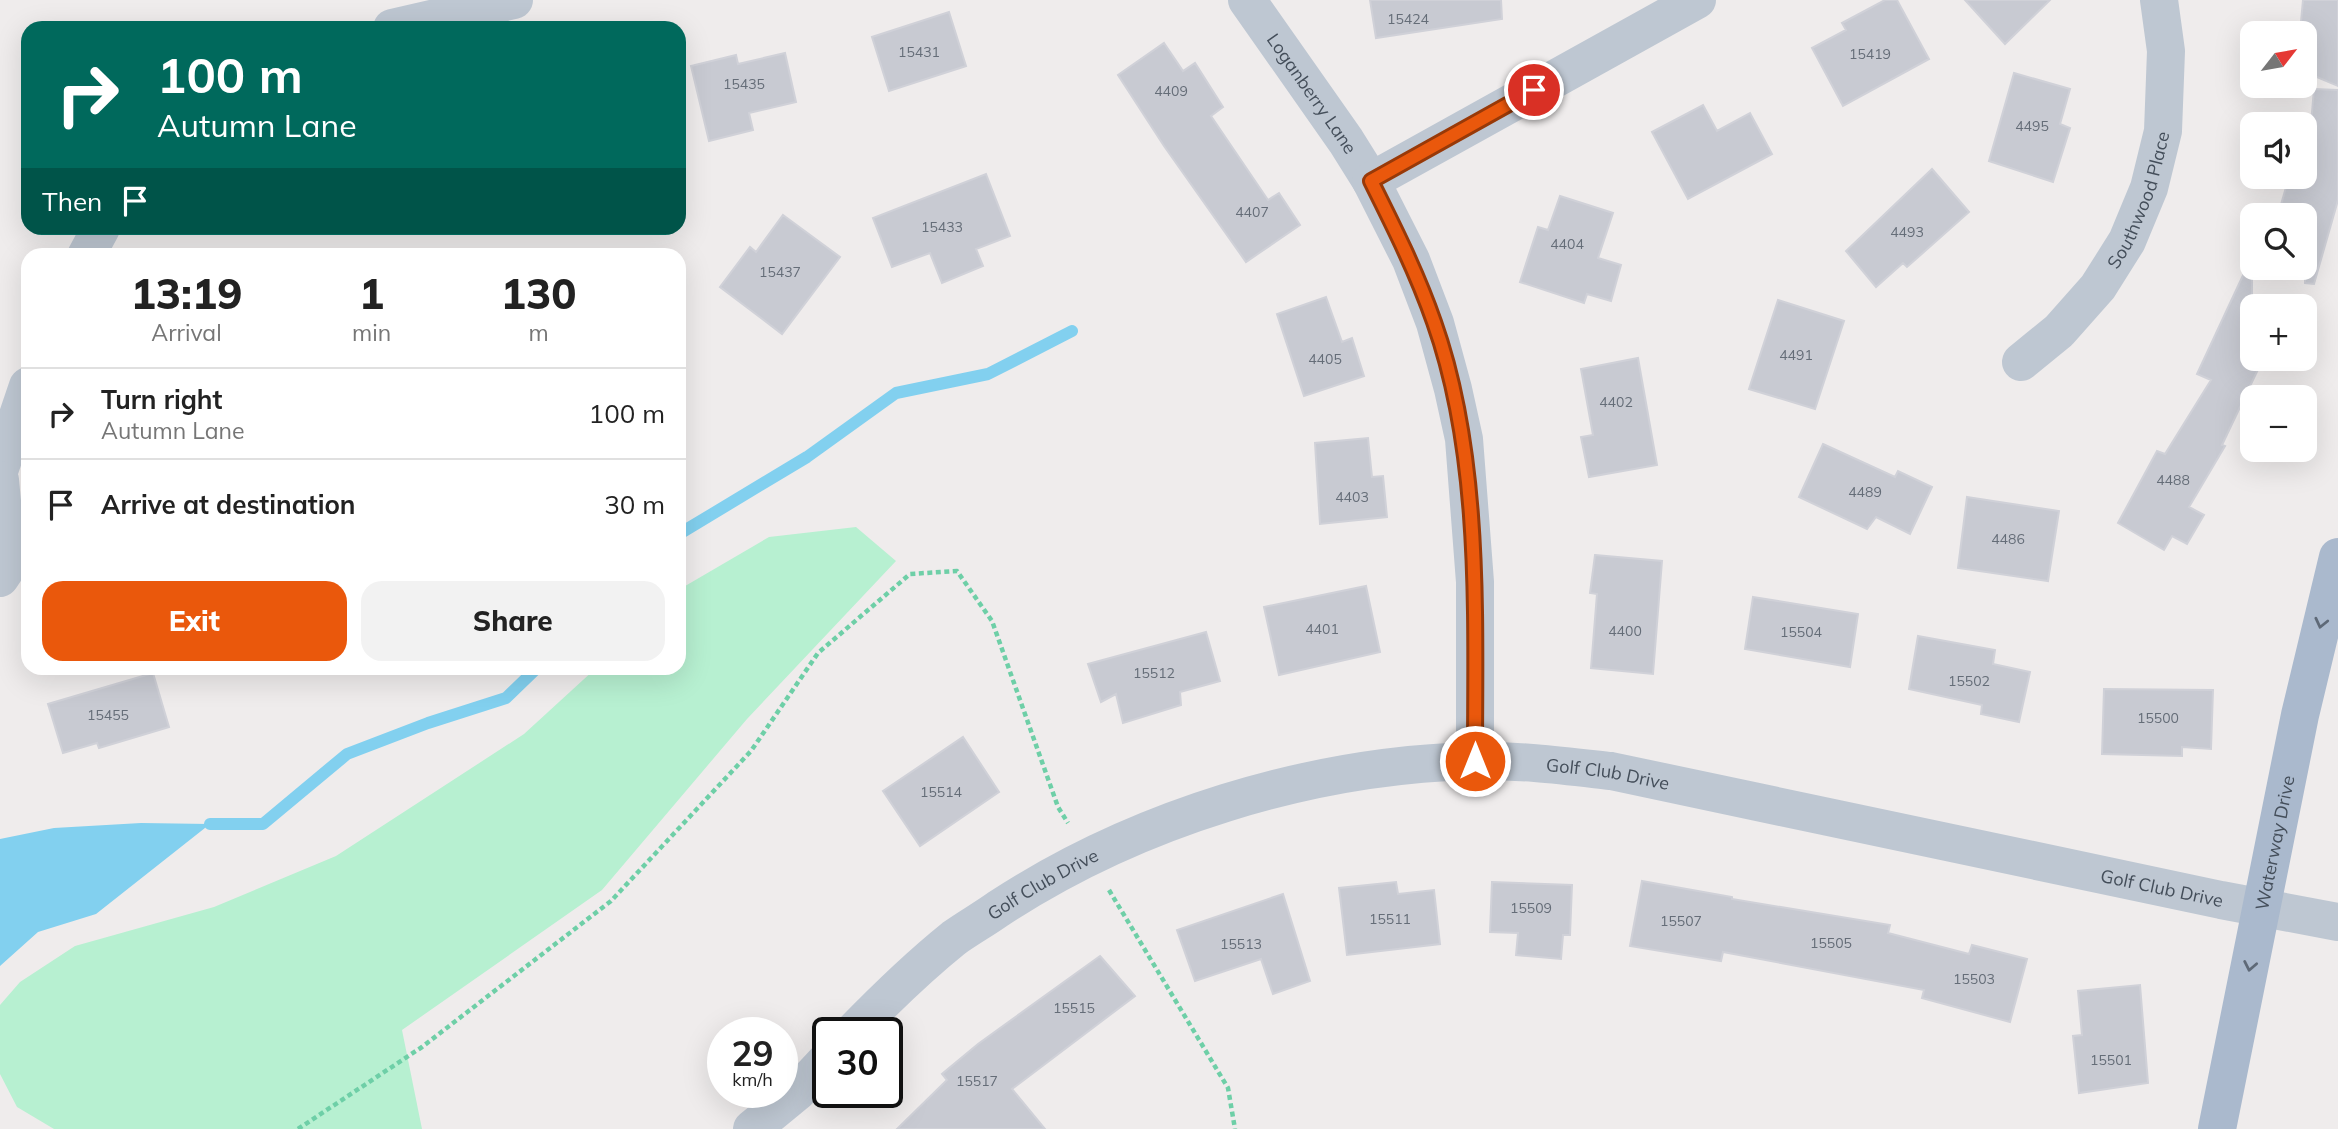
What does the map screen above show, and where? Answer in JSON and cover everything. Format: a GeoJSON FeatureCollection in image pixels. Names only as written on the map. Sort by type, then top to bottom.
{"type":"FeatureCollection","features":[{"type":"Feature","properties":{"kind":"main road","name":"Waterway Drive"},"geometry":{"type":"LineString","coordinates":[[2217,1129],[2300,715],[2338,557]]}},
{"type":"Feature","properties":{"kind":"street"},"geometry":{"type":"LineString","coordinates":[[422,21],[514,0]]}},
{"type":"Feature","properties":{"kind":"street","name":"Loganberry Lane"},"geometry":{"type":"LineString","coordinates":[[1247,0],[1371,181],[1410,260],[1435,323],[1464,439],[1475,582],[1475,761]]}},
{"type":"Feature","properties":{"kind":"street"},"geometry":{"type":"LineString","coordinates":[[1371,181],[1697,0]]}},
{"type":"Feature","properties":{"kind":"street","name":"Southwood Place"},"geometry":{"type":"LineString","coordinates":[[2021,362],[2059,331],[2098,287],[2127,242],[2149,188],[2163,131],[2166,51],[2159,0]]}},
{"type":"Feature","properties":{"kind":"street"},"geometry":{"type":"LineString","coordinates":[[0,468],[21,406]]}},
{"type":"Feature","properties":{"kind":"street"},"geometry":{"type":"LineString","coordinates":[[0,480],[4,572]]}},
{"type":"Feature","properties":{"kind":"street","name":"Golf Club Drive"},"geometry":{"type":"LineString","coordinates":[[868,1017],[892,992],[956,937],[1040,881],[1116,843],[1228,802],[1296,783],[1400,765],[1475,761],[1524,762],[1611,771],[2262,909],[2338,922]]}},
{"type":"Feature","properties":{"kind":"street"},"geometry":{"type":"LineString","coordinates":[[752,1129],[812,1076]]}},
{"type":"Feature","properties":{"kind":"path"},"geometry":{"type":"LineString","coordinates":[[298,1129],[422,1047],[611,901],[751,751],[818,653],[910,574],[957,571],[992,621],[1058,807],[1228,1088],[1235,1129]]}},
{"type":"Feature","properties":{"kind":"green space"},"geometry":{"type":"Polygon","coordinates":[[[856,527],[896,561],[747,719],[602,890],[402,1030],[422,1129],[54,1129],[17,1107],[0,1074],[0,1005],[20,982],[75,946],[214,907],[336,856],[524,734],[588,675],[686,675],[686,585],[769,537],[856,527]]]}},
{"type":"Feature","properties":{"kind":"water"},"geometry":{"type":"Polygon","coordinates":[[[141,823],[210,824],[96,914],[38,932],[0,966],[0,839],[54,828],[141,823]]]}},
{"type":"Feature","properties":{"kind":"building"},"geometry":{"type":"Polygon","coordinates":[[[1370,0],[1501,0],[1502,19],[1376,38],[1370,0]]]}},
{"type":"Feature","properties":{"kind":"building"},"geometry":{"type":"Polygon","coordinates":[[[1885,0],[1897,0],[1929,59],[1843,106],[1812,48],[1846,30],[1842,23],[1885,0]]]}},
{"type":"Feature","properties":{"kind":"building"},"geometry":{"type":"Polygon","coordinates":[[[1965,0],[2050,0],[2005,44],[1965,0]]]}},
{"type":"Feature","properties":{"kind":"building"},"geometry":{"type":"Polygon","coordinates":[[[2303,0],[2338,0],[2338,86],[2317,77],[2317,21],[2301,21],[2303,0]]]}},
{"type":"Feature","properties":{"kind":"building"},"geometry":{"type":"Polygon","coordinates":[[[949,12],[966,66],[889,91],[872,37],[949,12]]]}},
{"type":"Feature","properties":{"kind":"building"},"geometry":{"type":"Polygon","coordinates":[[[1164,43],[1183,71],[1195,63],[1223,107],[1211,116],[1268,200],[1279,193],[1300,225],[1246,262],[1164,146],[1118,75],[1164,43]]]}},
{"type":"Feature","properties":{"kind":"building"},"geometry":{"type":"Polygon","coordinates":[[[785,53],[796,102],[749,113],[753,130],[709,141],[691,66],[736,55],[738,64],[785,53]]]}},
{"type":"Feature","properties":{"kind":"building"},"geometry":{"type":"Polygon","coordinates":[[[2014,73],[2070,89],[2060,124],[2070,128],[2053,182],[1989,161],[2014,73]]]}},
{"type":"Feature","properties":{"kind":"building"},"geometry":{"type":"Polygon","coordinates":[[[2317,89],[2338,90],[2338,200],[2317,274],[2317,203],[2281,203],[2286,189],[2317,189],[2317,112],[2312,112],[2317,89]]]}},
{"type":"Feature","properties":{"kind":"building"},"geometry":{"type":"Polygon","coordinates":[[[1703,105],[1717,131],[1750,113],[1772,154],[1688,199],[1652,132],[1703,105]]]}},
{"type":"Feature","properties":{"kind":"building"},"geometry":{"type":"Polygon","coordinates":[[[1932,169],[1969,212],[1907,267],[1903,263],[1876,287],[1846,251],[1932,169]]]}},
{"type":"Feature","properties":{"kind":"building"},"geometry":{"type":"Polygon","coordinates":[[[986,174],[1010,236],[976,249],[983,266],[942,283],[930,253],[892,267],[873,218],[986,174]]]}},
{"type":"Feature","properties":{"kind":"building"},"geometry":{"type":"Polygon","coordinates":[[[1560,196],[1613,213],[1598,258],[1621,265],[1611,301],[1587,294],[1584,303],[1520,282],[1538,227],[1548,230],[1560,196]]]}},
{"type":"Feature","properties":{"kind":"building"},"geometry":{"type":"Polygon","coordinates":[[[783,215],[840,257],[782,334],[720,287],[750,247],[756,252],[783,215]]]}},
{"type":"Feature","properties":{"kind":"building"},"geometry":{"type":"Polygon","coordinates":[[[2241,280],[2252,280],[2252,294],[2240,294],[2240,371],[2257,371],[2251,385],[2240,385],[2240,407],[2222,445],[2225,446],[2189,507],[2204,515],[2187,544],[2172,536],[2164,550],[2118,523],[2157,451],[2165,454],[2211,380],[2197,374],[2241,280]]]}},
{"type":"Feature","properties":{"kind":"building"},"geometry":{"type":"Polygon","coordinates":[[[2305,280],[2315,280],[2314,284],[2305,283],[2305,280]]]}},
{"type":"Feature","properties":{"kind":"building"},"geometry":{"type":"Polygon","coordinates":[[[1326,297],[1342,342],[1352,338],[1364,376],[1304,396],[1277,314],[1326,297]]]}},
{"type":"Feature","properties":{"kind":"building"},"geometry":{"type":"Polygon","coordinates":[[[1778,300],[1844,321],[1815,409],[1749,389],[1778,300]]]}},
{"type":"Feature","properties":{"kind":"building"},"geometry":{"type":"Polygon","coordinates":[[[1638,358],[1657,465],[1589,477],[1581,437],[1593,435],[1581,369],[1638,358]]]}},
{"type":"Feature","properties":{"kind":"building"},"geometry":{"type":"Polygon","coordinates":[[[1368,438],[1372,477],[1383,476],[1387,517],[1320,524],[1315,443],[1368,438]]]}},
{"type":"Feature","properties":{"kind":"building"},"geometry":{"type":"Polygon","coordinates":[[[1823,444],[1895,477],[1898,471],[1932,487],[1910,534],[1876,517],[1867,529],[1799,497],[1823,444]]]}},
{"type":"Feature","properties":{"kind":"building"},"geometry":{"type":"Polygon","coordinates":[[[1967,497],[2059,511],[2048,581],[1958,568],[1967,497]]]}},
{"type":"Feature","properties":{"kind":"building"},"geometry":{"type":"Polygon","coordinates":[[[1595,555],[1662,561],[1653,674],[1591,668],[1597,594],[1590,593],[1595,555]]]}},
{"type":"Feature","properties":{"kind":"building"},"geometry":{"type":"Polygon","coordinates":[[[1366,586],[1380,652],[1279,675],[1264,607],[1366,586]]]}},
{"type":"Feature","properties":{"kind":"building"},"geometry":{"type":"Polygon","coordinates":[[[1753,597],[1858,614],[1850,667],[1745,649],[1753,597]]]}},
{"type":"Feature","properties":{"kind":"building"},"geometry":{"type":"Polygon","coordinates":[[[1206,632],[1220,681],[1180,692],[1181,705],[1123,723],[1116,694],[1101,702],[1088,664],[1206,632]]]}},
{"type":"Feature","properties":{"kind":"building"},"geometry":{"type":"Polygon","coordinates":[[[1918,636],[1995,650],[1993,664],[2030,672],[2019,722],[1981,714],[1982,705],[1909,689],[1918,636]]]}},
{"type":"Feature","properties":{"kind":"building"},"geometry":{"type":"Polygon","coordinates":[[[154,675],[169,727],[99,748],[97,743],[63,753],[48,704],[154,675]]]}},
{"type":"Feature","properties":{"kind":"building"},"geometry":{"type":"Polygon","coordinates":[[[2104,689],[2213,690],[2211,749],[2182,747],[2182,756],[2102,754],[2104,689]]]}},
{"type":"Feature","properties":{"kind":"building"},"geometry":{"type":"Polygon","coordinates":[[[963,737],[999,792],[920,846],[883,791],[963,737]]]}},
{"type":"Feature","properties":{"kind":"building"},"geometry":{"type":"Polygon","coordinates":[[[1642,881],[1890,925],[1888,933],[1969,954],[1972,945],[2027,959],[2010,1022],[1922,998],[1924,990],[1723,952],[1721,961],[1630,946],[1642,881]]]}},
{"type":"Feature","properties":{"kind":"building"},"geometry":{"type":"Polygon","coordinates":[[[1396,882],[1398,894],[1434,890],[1440,944],[1347,955],[1339,888],[1396,882]]]}},
{"type":"Feature","properties":{"kind":"building"},"geometry":{"type":"Polygon","coordinates":[[[1492,882],[1572,885],[1570,935],[1563,935],[1561,959],[1516,955],[1518,933],[1490,932],[1492,882]]]}},
{"type":"Feature","properties":{"kind":"building"},"geometry":{"type":"Polygon","coordinates":[[[1283,894],[1310,981],[1273,994],[1261,959],[1195,981],[1177,930],[1283,894]]]}},
{"type":"Feature","properties":{"kind":"building"},"geometry":{"type":"Polygon","coordinates":[[[1100,956],[1135,996],[1012,1089],[1045,1129],[897,1129],[947,1080],[942,1074],[978,1044],[1100,956]]]}},
{"type":"Feature","properties":{"kind":"building"},"geometry":{"type":"Polygon","coordinates":[[[2140,985],[2148,1083],[2079,1093],[2073,1036],[2082,1035],[2078,991],[2140,985]]]}},
{"type":"Feature","properties":{"kind":"waterway"},"geometry":{"type":"LineString","coordinates":[[686,530],[807,457],[896,393],[988,374],[1072,331]]}},
{"type":"Feature","properties":{"kind":"waterway"},"geometry":{"type":"LineString","coordinates":[[210,824],[263,824],[347,754],[428,723],[506,698],[530,675]]}},
{"type":"Feature","properties":{"kind":"route"},"geometry":{"type":"LineString","coordinates":[[1475,761],[1475,582],[1464,439],[1435,323],[1410,260],[1371,181],[1534,90]]}}]}
